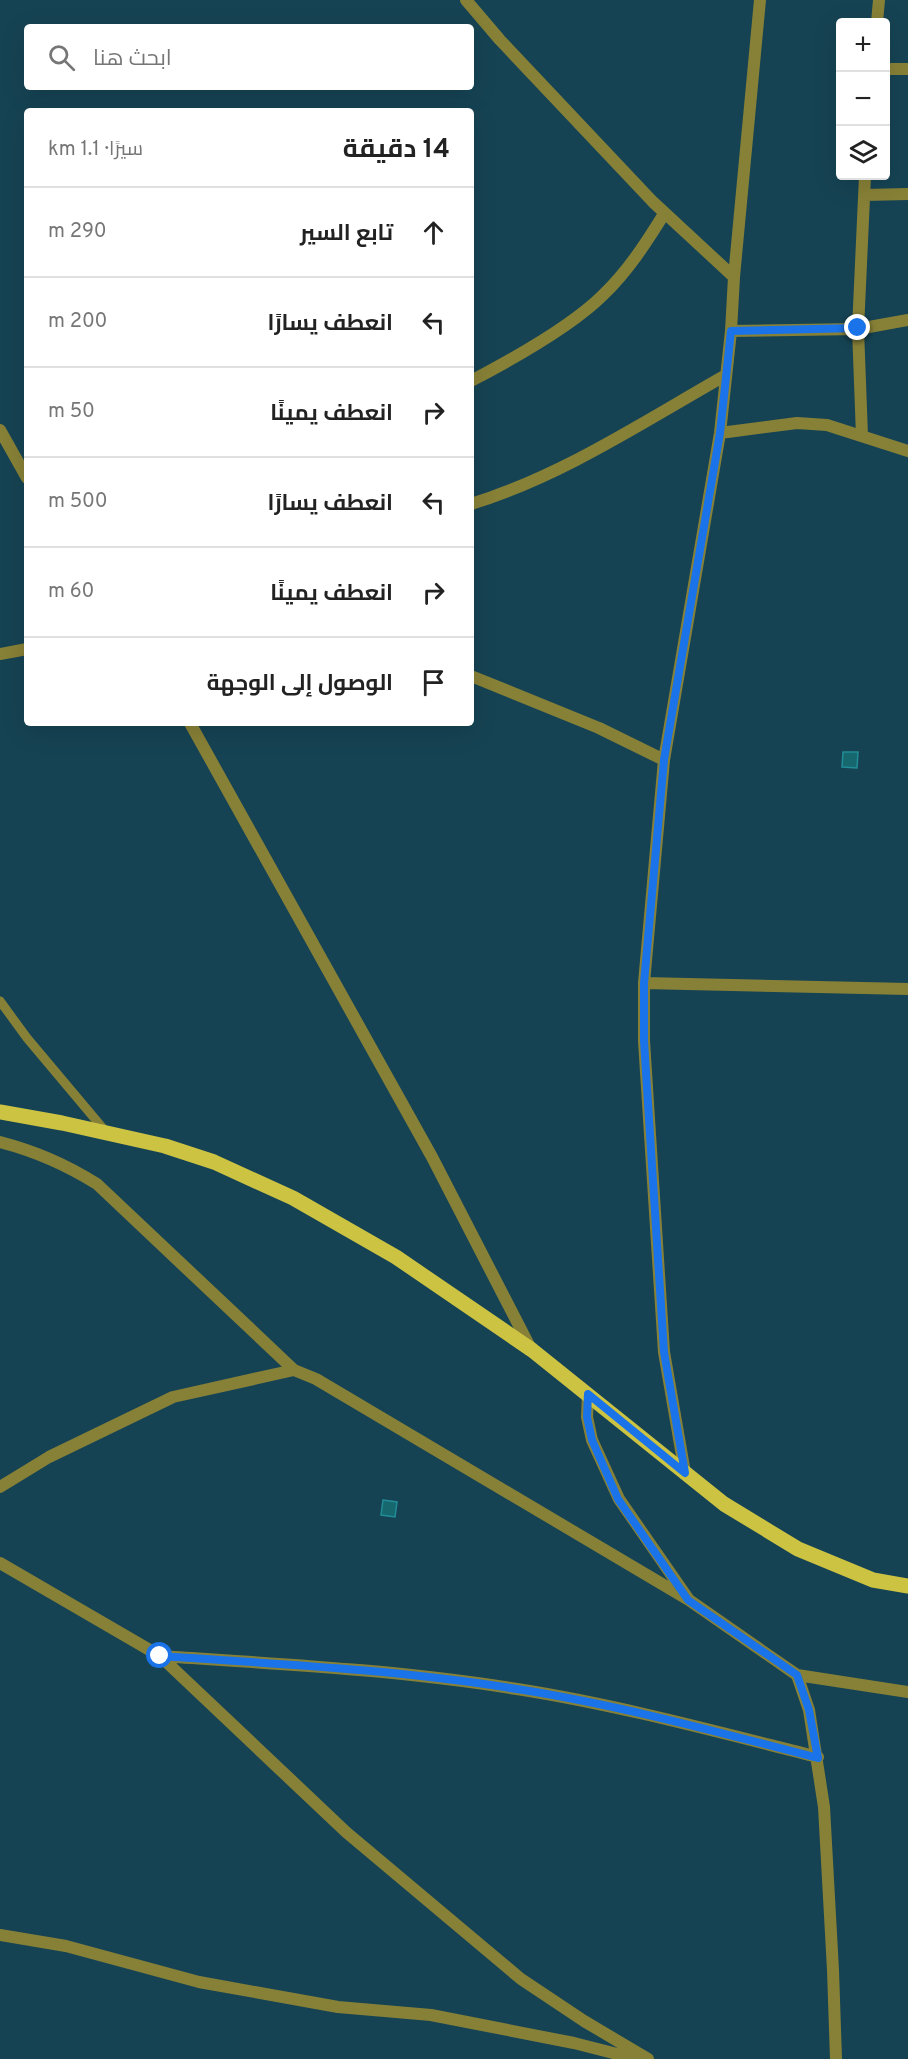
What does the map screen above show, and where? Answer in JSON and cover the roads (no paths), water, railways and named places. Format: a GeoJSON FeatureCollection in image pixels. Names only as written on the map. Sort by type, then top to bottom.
{"type":"FeatureCollection","features":[{"type":"Feature","properties":{"kind":"main road"},"geometry":{"type":"LineString","coordinates":[[0,1112],[165,1146],[214,1162],[293,1198],[396,1257],[532,1350],[724,1504],[798,1549],[873,1580],[908,1586]]}},
{"type":"Feature","properties":{"kind":"street"},"geometry":{"type":"LineString","coordinates":[[466,0],[500,40],[664,214],[734,277]]}},
{"type":"Feature","properties":{"kind":"street"},"geometry":{"type":"LineString","coordinates":[[685,1473],[664,1352],[644,1041],[644,983],[664,760],[720,433],[731,331],[759,0]]}},
{"type":"Feature","properties":{"kind":"street"},"geometry":{"type":"LineString","coordinates":[[878,18],[879,0]]}},
{"type":"Feature","properties":{"kind":"street"},"geometry":{"type":"LineString","coordinates":[[890,69],[908,69]]}},
{"type":"Feature","properties":{"kind":"street"},"geometry":{"type":"LineString","coordinates":[[862,436],[858,328],[866,180]]}},
{"type":"Feature","properties":{"kind":"street"},"geometry":{"type":"LineString","coordinates":[[864,195],[908,194]]}},
{"type":"Feature","properties":{"kind":"street"},"geometry":{"type":"LineString","coordinates":[[474,379],[550,335],[602,297],[632,263],[664,214]]}},
{"type":"Feature","properties":{"kind":"street"},"geometry":{"type":"LineString","coordinates":[[731,331],[858,328],[908,320]]}},
{"type":"Feature","properties":{"kind":"street"},"geometry":{"type":"LineString","coordinates":[[474,503],[561,469],[726,375]]}},
{"type":"Feature","properties":{"kind":"street"},"geometry":{"type":"LineString","coordinates":[[720,433],[797,423],[827,425],[908,451]]}},
{"type":"Feature","properties":{"kind":"street"},"geometry":{"type":"LineString","coordinates":[[0,430],[24,473]]}},
{"type":"Feature","properties":{"kind":"street"},"geometry":{"type":"LineString","coordinates":[[0,654],[24,650]]}},
{"type":"Feature","properties":{"kind":"street"},"geometry":{"type":"LineString","coordinates":[[474,677],[599,728],[664,760]]}},
{"type":"Feature","properties":{"kind":"street"},"geometry":{"type":"LineString","coordinates":[[192,726],[432,1157],[532,1350]]}},
{"type":"Feature","properties":{"kind":"street"},"geometry":{"type":"LineString","coordinates":[[644,983],[908,989]]}},
{"type":"Feature","properties":{"kind":"street"},"geometry":{"type":"LineString","coordinates":[[0,1142],[39,1154],[70,1167],[97,1184],[294,1370],[316,1379],[688,1600],[797,1675],[908,1692]]}},
{"type":"Feature","properties":{"kind":"street"},"geometry":{"type":"LineString","coordinates":[[0,1487],[49,1457],[173,1397],[294,1370]]}},
{"type":"Feature","properties":{"kind":"street"},"geometry":{"type":"LineString","coordinates":[[588,1394],[587,1417],[592,1440],[618,1499],[688,1600]]}},
{"type":"Feature","properties":{"kind":"street"},"geometry":{"type":"LineString","coordinates":[[0,1563],[160,1656],[346,1832],[521,1979],[584,2021],[648,2059]]}},
{"type":"Feature","properties":{"kind":"street"},"geometry":{"type":"LineString","coordinates":[[160,1656],[369,1669],[517,1689],[632,1711],[818,1758]]}},
{"type":"Feature","properties":{"kind":"street"},"geometry":{"type":"LineString","coordinates":[[797,1675],[809,1710],[818,1758],[825,1819],[836,2059]]}},
{"type":"Feature","properties":{"kind":"street"},"geometry":{"type":"LineString","coordinates":[[0,1935],[66,1947],[199,1982],[338,2007],[431,2015],[574,2043],[638,2059]]}},
{"type":"Feature","properties":{"kind":"lane"},"geometry":{"type":"LineString","coordinates":[[0,1001],[27,1038],[108,1133]]}}]}
